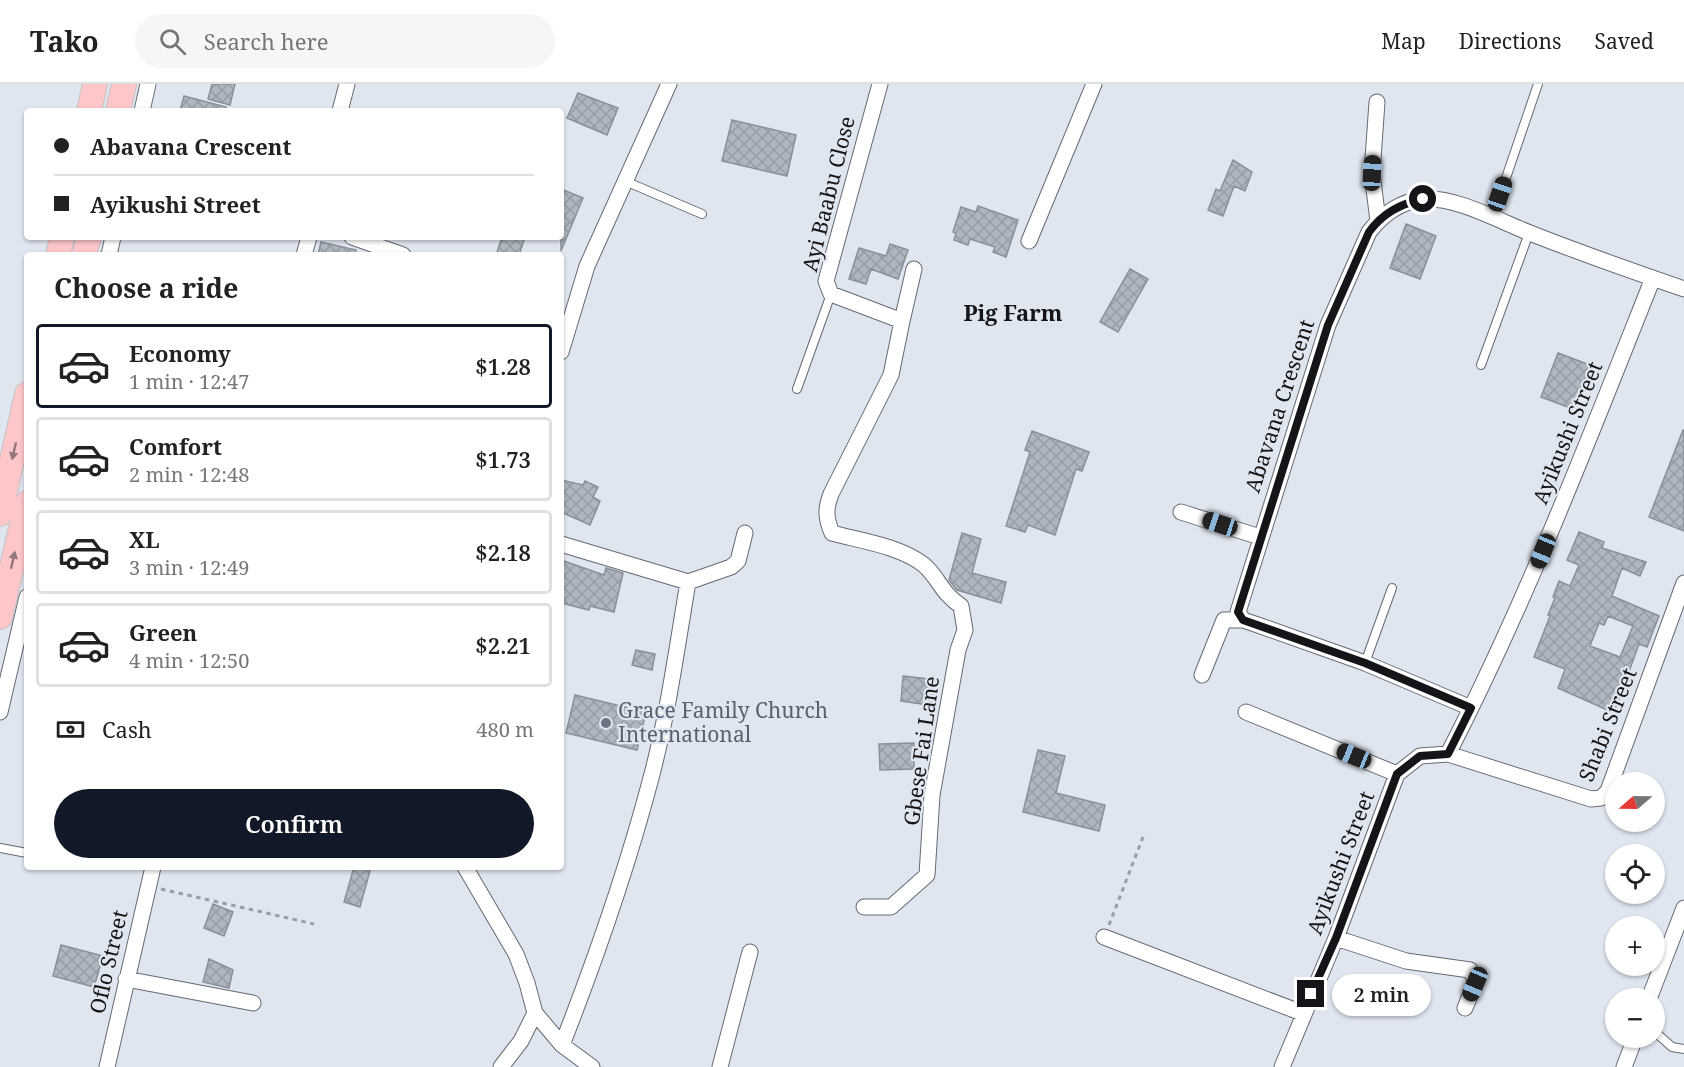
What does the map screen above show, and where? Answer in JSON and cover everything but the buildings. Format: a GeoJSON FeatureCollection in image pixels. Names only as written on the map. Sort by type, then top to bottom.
{"type":"FeatureCollection","features":[{"type":"Feature","properties":{"kind":"main road"},"geometry":{"type":"LineString","coordinates":[[90,108],[95,84]]}},
{"type":"Feature","properties":{"kind":"main road"},"geometry":{"type":"LineString","coordinates":[[118,108],[124,84]]}},
{"type":"Feature","properties":{"kind":"main road"},"geometry":{"type":"LineString","coordinates":[[0,514],[24,407]]}},
{"type":"Feature","properties":{"kind":"main road"},"geometry":{"type":"LineString","coordinates":[[15,625],[24,534]]}},
{"type":"Feature","properties":{"kind":"street"},"geometry":{"type":"LineString","coordinates":[[143,108],[148,84]]}},
{"type":"Feature","properties":{"kind":"street"},"geometry":{"type":"LineString","coordinates":[[341,108],[347,84]]}},
{"type":"Feature","properties":{"kind":"street"},"geometry":{"type":"LineString","coordinates":[[564,328],[568,296],[647,136],[669,84]]}},
{"type":"Feature","properties":{"kind":"street","name":"Ayi Baabu Close"},"geometry":{"type":"LineString","coordinates":[[880,84],[826,280],[831,294],[902,321]]}},
{"type":"Feature","properties":{"kind":"street"},"geometry":{"type":"LineString","coordinates":[[1029,241],[1095,84]]}},
{"type":"Feature","properties":{"kind":"street"},"geometry":{"type":"LineString","coordinates":[[1377,102],[1372,173],[1378,220]]}},
{"type":"Feature","properties":{"kind":"street","name":"Abavana Crescent"},"geometry":{"type":"LineString","coordinates":[[1243,620],[1238,612],[1328,325],[1369,232],[1378,220],[1406,203],[1423,199],[1444,201],[1492,216],[1529,232],[1684,289]]}},
{"type":"Feature","properties":{"kind":"street"},"geometry":{"type":"LineString","coordinates":[[360,240],[394,252]]}},
{"type":"Feature","properties":{"kind":"street"},"geometry":{"type":"LineString","coordinates":[[902,321],[914,269]]}},
{"type":"Feature","properties":{"kind":"street","name":"Ayikushi Street"},"geometry":{"type":"LineString","coordinates":[[1282,1067],[1302,1013],[1336,938],[1397,774],[1420,756],[1448,754],[1526,593],[1653,278]]}},
{"type":"Feature","properties":{"kind":"street","name":"Gbese Fai Lane"},"geometry":{"type":"LineString","coordinates":[[864,907],[891,907],[927,875],[932,795],[958,650],[965,630],[961,606],[947,597],[924,566],[886,548],[832,533],[827,522],[826,507],[831,494],[891,375],[902,321]]}},
{"type":"Feature","properties":{"kind":"street"},"geometry":{"type":"LineString","coordinates":[[1180,512],[1260,537]]}},
{"type":"Feature","properties":{"kind":"street"},"geometry":{"type":"LineString","coordinates":[[564,545],[688,582],[731,567],[738,561],[745,533]]}},
{"type":"Feature","properties":{"kind":"street"},"geometry":{"type":"LineString","coordinates":[[562,1045],[600,948],[651,779],[666,715],[688,582]]}},
{"type":"Feature","properties":{"kind":"street","name":"Shabi Street"},"geometry":{"type":"LineString","coordinates":[[1448,754],[1591,799],[1601,798],[1608,791],[1684,583]]}},
{"type":"Feature","properties":{"kind":"street"},"geometry":{"type":"LineString","coordinates":[[0,712],[15,625],[24,604]]}},
{"type":"Feature","properties":{"kind":"street"},"geometry":{"type":"LineString","coordinates":[[1202,675],[1224,620],[1243,620],[1365,663],[1471,708]]}},
{"type":"Feature","properties":{"kind":"street"},"geometry":{"type":"LineString","coordinates":[[1246,712],[1397,774]]}},
{"type":"Feature","properties":{"kind":"street","name":"Oflo Street"},"geometry":{"type":"LineString","coordinates":[[107,1067],[152,870]]}},
{"type":"Feature","properties":{"kind":"street"},"geometry":{"type":"LineString","coordinates":[[467,870],[516,954],[535,1013],[562,1045],[592,1067]]}},
{"type":"Feature","properties":{"kind":"street"},"geometry":{"type":"LineString","coordinates":[[1653,988],[1684,908]]}},
{"type":"Feature","properties":{"kind":"street"},"geometry":{"type":"LineString","coordinates":[[1104,937],[1302,1013]]}},
{"type":"Feature","properties":{"kind":"street"},"geometry":{"type":"LineString","coordinates":[[1336,938],[1406,961],[1470,970],[1476,981],[1465,1008]]}},
{"type":"Feature","properties":{"kind":"street"},"geometry":{"type":"LineString","coordinates":[[720,1067],[750,952]]}},
{"type":"Feature","properties":{"kind":"street"},"geometry":{"type":"LineString","coordinates":[[126,979],[253,1003]]}},
{"type":"Feature","properties":{"kind":"street"},"geometry":{"type":"LineString","coordinates":[[501,1067],[521,1041],[535,1013]]}},
{"type":"Feature","properties":{"kind":"street"},"geometry":{"type":"LineString","coordinates":[[1623,1067],[1631,1048]]}},
{"type":"Feature","properties":{"kind":"lane"},"geometry":{"type":"LineString","coordinates":[[1492,216],[1538,84]]}},
{"type":"Feature","properties":{"kind":"lane"},"geometry":{"type":"LineString","coordinates":[[623,181],[702,214]]}},
{"type":"Feature","properties":{"kind":"lane"},"geometry":{"type":"LineString","coordinates":[[1481,365],[1529,232]]}},
{"type":"Feature","properties":{"kind":"lane"},"geometry":{"type":"LineString","coordinates":[[797,389],[831,294]]}},
{"type":"Feature","properties":{"kind":"lane"},"geometry":{"type":"LineString","coordinates":[[1365,663],[1392,588]]}},
{"type":"Feature","properties":{"kind":"lane"},"geometry":{"type":"LineString","coordinates":[[0,848],[24,852]]}},
{"type":"Feature","properties":{"kind":"lane"},"geometry":{"type":"LineString","coordinates":[[1665,1041],[1672,1047],[1684,1049]]}},
{"type":"Feature","properties":{"kind":"path"},"geometry":{"type":"LineString","coordinates":[[1104,937],[1143,837]]}},
{"type":"Feature","properties":{"kind":"path"},"geometry":{"type":"LineString","coordinates":[[148,886],[314,924]]}},
{"type":"Feature","properties":{"kind":"place","name":"Grace Family Church International"},"geometry":{"type":"Point","coordinates":[606,723]}},
{"type":"Feature","properties":{"kind":"district","name":"Pig Farm"},"geometry":{"type":"Point","coordinates":[1013,313]}},
{"type":"Feature","properties":{"kind":"route"},"geometry":{"type":"LineString","coordinates":[[1311,994],[1336,938],[1397,774],[1420,756],[1448,754],[1471,708],[1365,663],[1243,620],[1238,612],[1328,325],[1369,232],[1378,220],[1391,211],[1406,203],[1423,199]]}}]}
